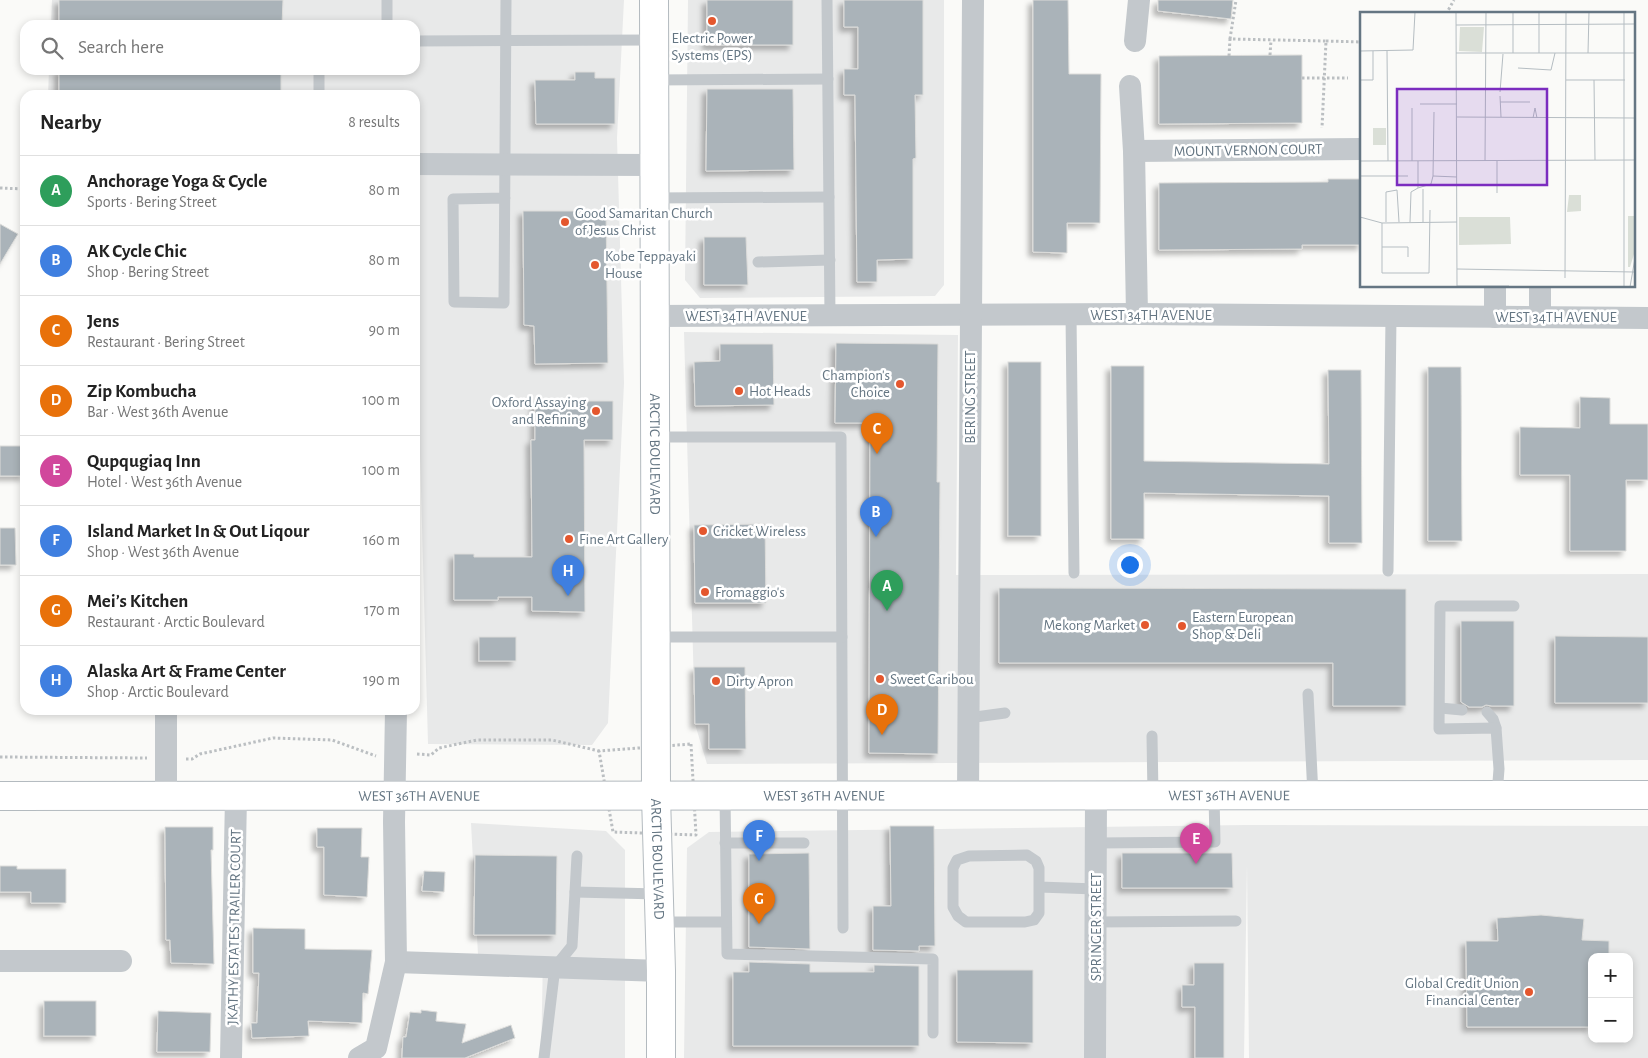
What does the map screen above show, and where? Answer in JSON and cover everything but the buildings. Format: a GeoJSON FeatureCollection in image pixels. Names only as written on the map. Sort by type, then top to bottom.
{"type":"FeatureCollection","features":[{"type":"Feature","properties":{"kind":"main road","name":"ARCTIC BOULEVARD"},"geometry":{"type":"LineString","coordinates":[[654,0],[656,796],[661,971],[661,1058]]}},
{"type":"Feature","properties":{"kind":"main road","name":"WEST 36TH AVENUE"},"geometry":{"type":"LineString","coordinates":[[0,796],[1648,795]]}},
{"type":"Feature","properties":{"kind":"street","name":"BERING STREET"},"geometry":{"type":"LineString","coordinates":[[968,794],[973,0]]}},
{"type":"Feature","properties":{"kind":"street"},"geometry":{"type":"LineString","coordinates":[[1135,41],[1139,0]]}},
{"type":"Feature","properties":{"kind":"street"},"geometry":{"type":"LineString","coordinates":[[1130,86],[1134,151],[1137,314]]}},
{"type":"Feature","properties":{"kind":"street","name":"MOUNT VERNON COURT"},"geometry":{"type":"LineString","coordinates":[[1134,151],[1360,149]]}},
{"type":"Feature","properties":{"kind":"street"},"geometry":{"type":"LineString","coordinates":[[420,164],[654,164]]}},
{"type":"Feature","properties":{"kind":"street"},"geometry":{"type":"LineString","coordinates":[[1495,288],[1495,317]]}},
{"type":"Feature","properties":{"kind":"street"},"geometry":{"type":"LineString","coordinates":[[1540,288],[1540,317]]}},
{"type":"Feature","properties":{"kind":"street","name":"WEST 34TH AVENUE"},"geometry":{"type":"LineString","coordinates":[[654,316],[1137,314],[1648,318]]}},
{"type":"Feature","properties":{"kind":"street"},"geometry":{"type":"LineString","coordinates":[[166,715],[166,796]]}},
{"type":"Feature","properties":{"kind":"street"},"geometry":{"type":"LineString","coordinates":[[359,1058],[376,1048],[396,962],[394,822],[396,715]]}},
{"type":"Feature","properties":{"kind":"street","name":"SPRINGER STREET"},"geometry":{"type":"LineString","coordinates":[[1096,795],[1096,1058]]}},
{"type":"Feature","properties":{"kind":"street","name":"JKATHY ESTATES TRAILER COURT"},"geometry":{"type":"LineString","coordinates":[[231,1058],[236,796]]}},
{"type":"Feature","properties":{"kind":"street"},"geometry":{"type":"LineString","coordinates":[[0,961],[121,961]]}},
{"type":"Feature","properties":{"kind":"street"},"geometry":{"type":"LineString","coordinates":[[396,962],[661,971]]}},
{"type":"Feature","properties":{"kind":"lane"},"geometry":{"type":"LineString","coordinates":[[387,0],[387,20]]}},
{"type":"Feature","properties":{"kind":"lane"},"geometry":{"type":"LineString","coordinates":[[505,198],[453,199],[454,302],[504,303],[506,164],[506,0]]}},
{"type":"Feature","properties":{"kind":"lane"},"geometry":{"type":"LineString","coordinates":[[827,0],[830,316]]}},
{"type":"Feature","properties":{"kind":"lane"},"geometry":{"type":"LineString","coordinates":[[420,41],[654,40]]}},
{"type":"Feature","properties":{"kind":"lane"},"geometry":{"type":"LineString","coordinates":[[319,75],[319,90]]}},
{"type":"Feature","properties":{"kind":"lane"},"geometry":{"type":"LineString","coordinates":[[654,80],[828,79]]}},
{"type":"Feature","properties":{"kind":"lane"},"geometry":{"type":"LineString","coordinates":[[654,198],[829,197]]}},
{"type":"Feature","properties":{"kind":"lane"},"geometry":{"type":"LineString","coordinates":[[758,262],[830,260]]}},
{"type":"Feature","properties":{"kind":"lane"},"geometry":{"type":"LineString","coordinates":[[1071,315],[1074,573]]}},
{"type":"Feature","properties":{"kind":"lane"},"geometry":{"type":"LineString","coordinates":[[1388,571],[1391,316]]}},
{"type":"Feature","properties":{"kind":"lane"},"geometry":{"type":"LineString","coordinates":[[655,437],[841,437],[843,928]]}},
{"type":"Feature","properties":{"kind":"lane"},"geometry":{"type":"LineString","coordinates":[[1496,728],[1440,730],[1440,606],[1514,606]]}},
{"type":"Feature","properties":{"kind":"lane"},"geometry":{"type":"LineString","coordinates":[[656,637],[842,636]]}},
{"type":"Feature","properties":{"kind":"lane"},"geometry":{"type":"LineString","coordinates":[[1308,694],[1313,795]]}},
{"type":"Feature","properties":{"kind":"lane"},"geometry":{"type":"LineString","coordinates":[[1440,708],[1462,710]]}},
{"type":"Feature","properties":{"kind":"lane"},"geometry":{"type":"LineString","coordinates":[[1487,712],[1493,719],[1496,728],[1499,769],[1497,795]]}},
{"type":"Feature","properties":{"kind":"lane"},"geometry":{"type":"LineString","coordinates":[[968,718],[1005,713]]}},
{"type":"Feature","properties":{"kind":"lane"},"geometry":{"type":"LineString","coordinates":[[1152,736],[1152,795]]}},
{"type":"Feature","properties":{"kind":"lane"},"geometry":{"type":"LineString","coordinates":[[725,795],[727,954],[932,959],[933,1033]]}},
{"type":"Feature","properties":{"kind":"lane"},"geometry":{"type":"LineString","coordinates":[[1096,843],[1215,842],[1214,795]]}},
{"type":"Feature","properties":{"kind":"lane"},"geometry":{"type":"LineString","coordinates":[[725,842],[804,842]]}},
{"type":"Feature","properties":{"kind":"lane"},"geometry":{"type":"LineString","coordinates":[[1027,855],[1036,861],[1039,868],[1039,888],[1039,913],[1034,920],[1026,922],[966,922],[958,916],[953,907],[953,868],[957,860],[969,856],[1027,855]]}},
{"type":"Feature","properties":{"kind":"lane"},"geometry":{"type":"LineString","coordinates":[[544,1058],[555,967],[572,946],[577,856]]}},
{"type":"Feature","properties":{"kind":"lane"},"geometry":{"type":"LineString","coordinates":[[1039,888],[1096,889]]}},
{"type":"Feature","properties":{"kind":"lane"},"geometry":{"type":"LineString","coordinates":[[575,892],[659,894]]}},
{"type":"Feature","properties":{"kind":"lane"},"geometry":{"type":"LineString","coordinates":[[1096,922],[1236,921]]}},
{"type":"Feature","properties":{"kind":"lane"},"geometry":{"type":"LineString","coordinates":[[660,922],[726,922]]}},
{"type":"Feature","properties":{"kind":"path"},"geometry":{"type":"LineString","coordinates":[[1228,56],[1236,0]]}},
{"type":"Feature","properties":{"kind":"path"},"geometry":{"type":"LineString","coordinates":[[1447,12],[1454,0]]}},
{"type":"Feature","properties":{"kind":"path"},"geometry":{"type":"LineString","coordinates":[[1230,39],[1360,42]]}},
{"type":"Feature","properties":{"kind":"path"},"geometry":{"type":"LineString","coordinates":[[1270,55],[1271,40]]}},
{"type":"Feature","properties":{"kind":"path"},"geometry":{"type":"LineString","coordinates":[[1321,149],[1326,41]]}},
{"type":"Feature","properties":{"kind":"path"},"geometry":{"type":"LineString","coordinates":[[1302,78],[1348,78]]}},
{"type":"Feature","properties":{"kind":"path"},"geometry":{"type":"LineString","coordinates":[[0,188],[20,189]]}},
{"type":"Feature","properties":{"kind":"path"},"geometry":{"type":"LineString","coordinates":[[0,757],[192,759],[200,754],[274,738],[332,740],[375,757],[396,753],[431,755],[439,748],[478,740],[552,740],[599,751]]}},
{"type":"Feature","properties":{"kind":"shaded area"},"geometry":{"type":"Polygon","coordinates":[[[52,0],[624,0],[617,138],[624,383],[608,723],[592,745],[428,744],[420,454],[420,90],[48,90],[49,75],[420,75],[420,20],[51,20],[52,0]]]}},
{"type":"Feature","properties":{"kind":"shaded area"},"geometry":{"type":"Polygon","coordinates":[[[688,0],[944,0],[944,285],[935,296],[700,298],[685,280],[688,0]]]}},
{"type":"Feature","properties":{"kind":"shaded area"},"geometry":{"type":"Polygon","coordinates":[[[684,332],[958,335],[956,575],[1648,574],[1648,760],[707,764],[695,724],[684,332]]]}},
{"type":"Feature","properties":{"kind":"shaded area"},"geometry":{"type":"Polygon","coordinates":[[[471,823],[606,831],[625,850],[625,1058],[541,1058],[543,956],[478,955],[471,823]]]}},
{"type":"Feature","properties":{"kind":"shaded area"},"geometry":{"type":"Polygon","coordinates":[[[1246,825],[1648,826],[1648,1058],[1249,1058],[1247,864],[1244,1058],[684,1058],[687,848],[709,832],[1246,825]]]}},
{"type":"Feature","properties":{"kind":"place","name":"Electric Power Systems (EPS)"},"geometry":{"type":"Point","coordinates":[712,21]}},
{"type":"Feature","properties":{"kind":"place","name":"Good Samaritan Church of Jesus Christ"},"geometry":{"type":"Point","coordinates":[565,222]}},
{"type":"Feature","properties":{"kind":"place","name":"Kobe Teppayaki House"},"geometry":{"type":"Point","coordinates":[595,265]}},
{"type":"Feature","properties":{"kind":"place","name":"Champion's Choice"},"geometry":{"type":"Point","coordinates":[900,384]}},
{"type":"Feature","properties":{"kind":"place","name":"Hot Heads"},"geometry":{"type":"Point","coordinates":[739,391]}},
{"type":"Feature","properties":{"kind":"place","name":"Oxford Assaying and Refining"},"geometry":{"type":"Point","coordinates":[596,411]}},
{"type":"Feature","properties":{"kind":"place","name":"Jens"},"geometry":{"type":"Point","coordinates":[877,454]}},
{"type":"Feature","properties":{"kind":"place","name":"Cricket Wireless"},"geometry":{"type":"Point","coordinates":[703,531]}},
{"type":"Feature","properties":{"kind":"place","name":"AK Cycle Chic"},"geometry":{"type":"Point","coordinates":[876,537]}},
{"type":"Feature","properties":{"kind":"place","name":"Fine Art Gallery"},"geometry":{"type":"Point","coordinates":[569,539]}},
{"type":"Feature","properties":{"kind":"place","name":"Fromaggio's"},"geometry":{"type":"Point","coordinates":[705,592]}},
{"type":"Feature","properties":{"kind":"place","name":"Alaska Art & Frame Center"},"geometry":{"type":"Point","coordinates":[568,596]}},
{"type":"Feature","properties":{"kind":"place","name":"Anchorage Yoga & Cycle"},"geometry":{"type":"Point","coordinates":[887,611]}},
{"type":"Feature","properties":{"kind":"place","name":"Mekong Market"},"geometry":{"type":"Point","coordinates":[1145,625]}},
{"type":"Feature","properties":{"kind":"place","name":"Eastern European Shop & Deli"},"geometry":{"type":"Point","coordinates":[1182,626]}},
{"type":"Feature","properties":{"kind":"place","name":"Sweet Caribou"},"geometry":{"type":"Point","coordinates":[880,679]}},
{"type":"Feature","properties":{"kind":"place","name":"Dirty Apron"},"geometry":{"type":"Point","coordinates":[716,681]}},
{"type":"Feature","properties":{"kind":"place","name":"Zip Kombucha"},"geometry":{"type":"Point","coordinates":[882,735]}},
{"type":"Feature","properties":{"kind":"place","name":"Island Market In & Out Liqour"},"geometry":{"type":"Point","coordinates":[759,861]}},
{"type":"Feature","properties":{"kind":"place","name":"Qupqugiaq Inn"},"geometry":{"type":"Point","coordinates":[1196,864]}},
{"type":"Feature","properties":{"kind":"place","name":"Mei’s Kitchen"},"geometry":{"type":"Point","coordinates":[759,924]}},
{"type":"Feature","properties":{"kind":"place","name":"Global Credit Union Financial Center"},"geometry":{"type":"Point","coordinates":[1529,992]}}]}
